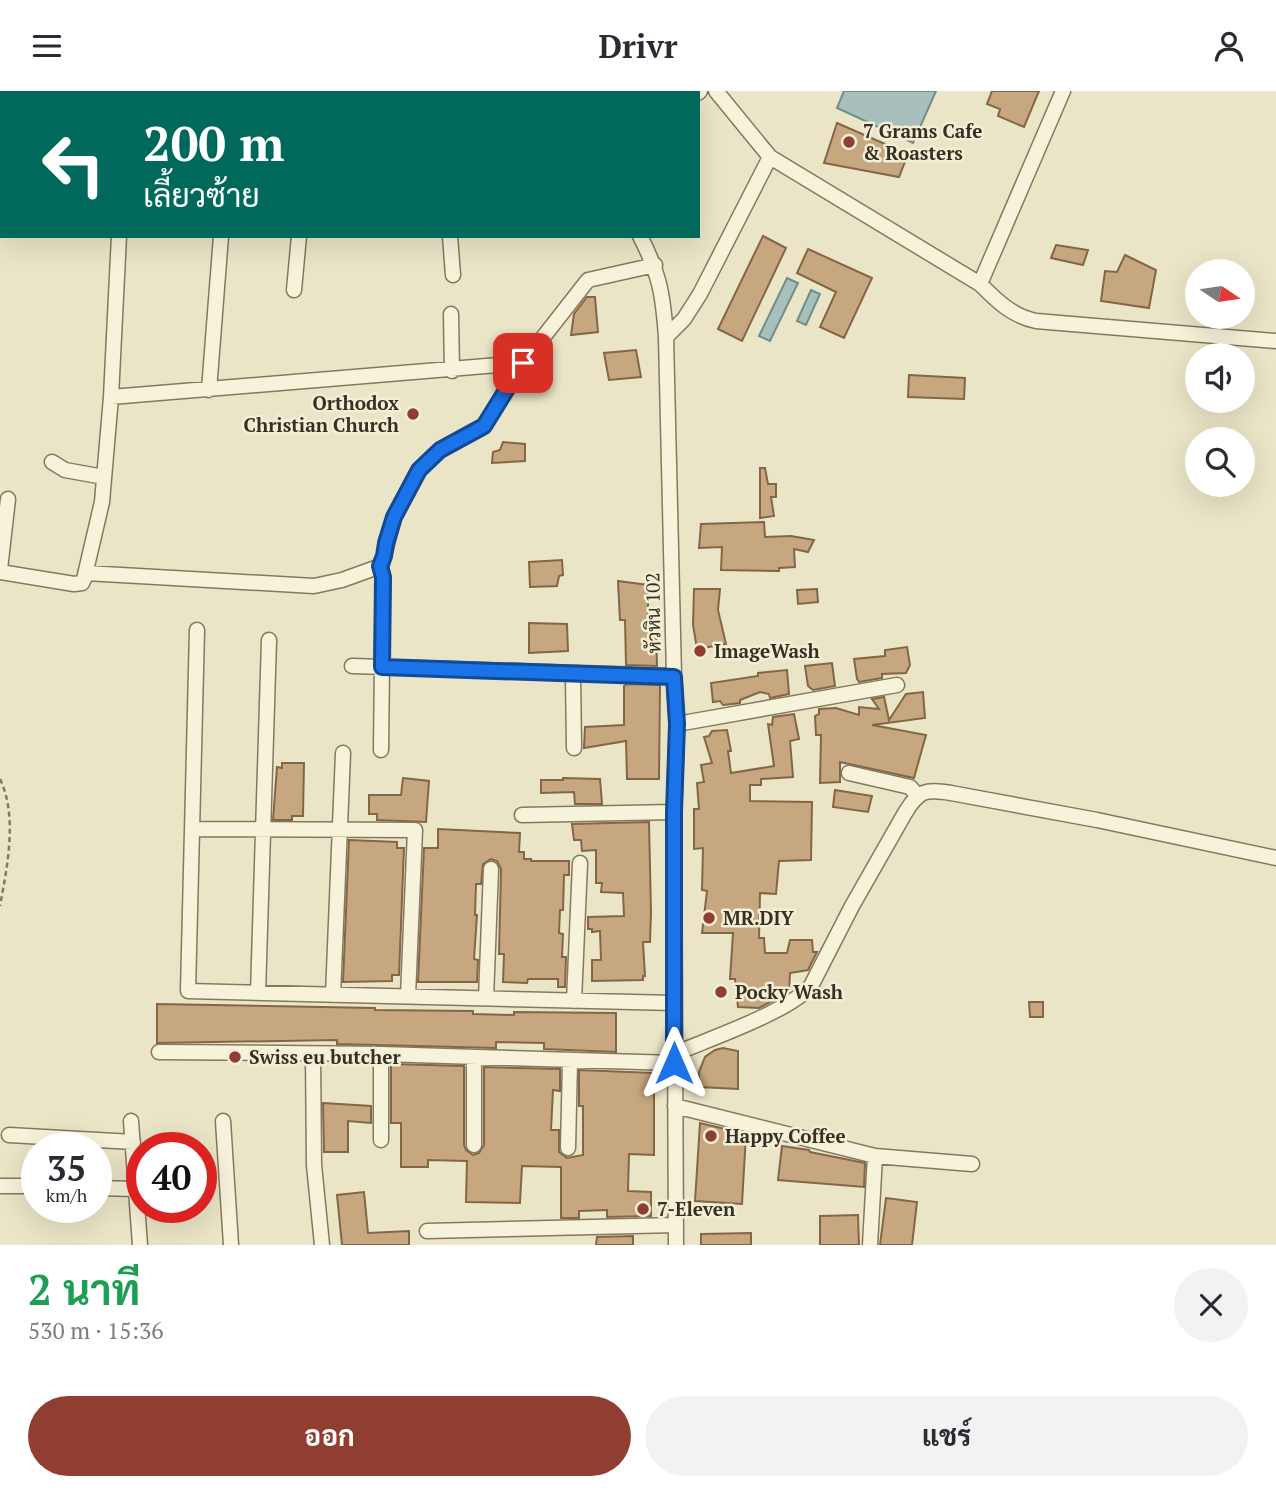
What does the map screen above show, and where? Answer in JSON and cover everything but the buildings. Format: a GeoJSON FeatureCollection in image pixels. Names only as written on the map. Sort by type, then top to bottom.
{"type":"FeatureCollection","features":[{"type":"Feature","properties":{"kind":"street"},"geometry":{"type":"LineString","coordinates":[[716,91],[770,156],[980,284],[1005,308],[1022,318],[1276,341]]}},
{"type":"Feature","properties":{"kind":"street"},"geometry":{"type":"LineString","coordinates":[[980,284],[1063,91]]}},
{"type":"Feature","properties":{"kind":"street"},"geometry":{"type":"LineString","coordinates":[[666,337],[684,319],[700,294],[770,156]]}},
{"type":"Feature","properties":{"kind":"street"},"geometry":{"type":"LineString","coordinates":[[8,499],[0,570],[74,585],[82,583],[102,502],[111,397],[119,238]]}},
{"type":"Feature","properties":{"kind":"street"},"geometry":{"type":"LineString","coordinates":[[209,390],[221,238]]}},
{"type":"Feature","properties":{"kind":"street"},"geometry":{"type":"LineString","coordinates":[[294,290],[299,238]]}},
{"type":"Feature","properties":{"kind":"street"},"geometry":{"type":"LineString","coordinates":[[450,238],[453,275]]}},
{"type":"Feature","properties":{"kind":"street","name":"หัวหิน 102"},"geometry":{"type":"LineString","coordinates":[[641,238],[655,265],[663,297],[666,337],[677,724],[674,812],[677,1245]]}},
{"type":"Feature","properties":{"kind":"street"},"geometry":{"type":"LineString","coordinates":[[381,750],[383,577],[380,566],[394,517],[419,470],[440,450],[484,426],[523,363],[588,280],[655,265]]}},
{"type":"Feature","properties":{"kind":"street"},"geometry":{"type":"LineString","coordinates":[[451,314],[452,370]]}},
{"type":"Feature","properties":{"kind":"street"},"geometry":{"type":"LineString","coordinates":[[111,397],[523,363]]}},
{"type":"Feature","properties":{"kind":"street"},"geometry":{"type":"LineString","coordinates":[[52,462],[65,470],[104,477]]}},
{"type":"Feature","properties":{"kind":"street"},"geometry":{"type":"LineString","coordinates":[[86,573],[314,586],[342,580],[380,566]]}},
{"type":"Feature","properties":{"kind":"street"},"geometry":{"type":"LineString","coordinates":[[197,630],[188,991],[674,1003]]}},
{"type":"Feature","properties":{"kind":"street"},"geometry":{"type":"LineString","coordinates":[[258,993],[269,640]]}},
{"type":"Feature","properties":{"kind":"street"},"geometry":{"type":"LineString","coordinates":[[352,666],[674,677]]}},
{"type":"Feature","properties":{"kind":"street"},"geometry":{"type":"LineString","coordinates":[[573,675],[574,748]]}},
{"type":"Feature","properties":{"kind":"street"},"geometry":{"type":"LineString","coordinates":[[677,724],[897,685]]}},
{"type":"Feature","properties":{"kind":"street"},"geometry":{"type":"LineString","coordinates":[[333,995],[344,753]]}},
{"type":"Feature","properties":{"kind":"street"},"geometry":{"type":"LineString","coordinates":[[849,773],[910,787],[918,796]]}},
{"type":"Feature","properties":{"kind":"street"},"geometry":{"type":"LineString","coordinates":[[159,1052],[381,1054],[570,1061],[674,1058],[788,1004],[806,992],[852,906],[918,796],[929,790],[1097,820],[1276,858]]}},
{"type":"Feature","properties":{"kind":"street"},"geometry":{"type":"LineString","coordinates":[[522,815],[674,812]]}},
{"type":"Feature","properties":{"kind":"street"},"geometry":{"type":"LineString","coordinates":[[192,829],[415,830],[408,996]]}},
{"type":"Feature","properties":{"kind":"street"},"geometry":{"type":"LineString","coordinates":[[575,1001],[580,863]]}},
{"type":"Feature","properties":{"kind":"street"},"geometry":{"type":"LineString","coordinates":[[486,999],[491,869]]}},
{"type":"Feature","properties":{"kind":"street"},"geometry":{"type":"LineString","coordinates":[[313,1054],[314,1165],[322,1245]]}},
{"type":"Feature","properties":{"kind":"street"},"geometry":{"type":"LineString","coordinates":[[381,1054],[382,1140]]}},
{"type":"Feature","properties":{"kind":"street"},"geometry":{"type":"LineString","coordinates":[[474,1057],[474,1145]]}},
{"type":"Feature","properties":{"kind":"street"},"geometry":{"type":"LineString","coordinates":[[568,1148],[570,1061]]}},
{"type":"Feature","properties":{"kind":"street"},"geometry":{"type":"LineString","coordinates":[[676,1106],[875,1156],[972,1164]]}},
{"type":"Feature","properties":{"kind":"street"},"geometry":{"type":"LineString","coordinates":[[131,1121],[132,1132]]}},
{"type":"Feature","properties":{"kind":"street"},"geometry":{"type":"LineString","coordinates":[[223,1121],[231,1245]]}},
{"type":"Feature","properties":{"kind":"street"},"geometry":{"type":"LineString","coordinates":[[9,1135],[126,1142]]}},
{"type":"Feature","properties":{"kind":"street"},"geometry":{"type":"LineString","coordinates":[[870,1245],[875,1156]]}},
{"type":"Feature","properties":{"kind":"street"},"geometry":{"type":"LineString","coordinates":[[0,1186],[21,1187]]}},
{"type":"Feature","properties":{"kind":"street"},"geometry":{"type":"LineString","coordinates":[[138,1223],[139,1245]]}},
{"type":"Feature","properties":{"kind":"street"},"geometry":{"type":"LineString","coordinates":[[427,1231],[676,1225]]}},
{"type":"Feature","properties":{"kind":"path"},"geometry":{"type":"LineString","coordinates":[[0,779],[5,790],[10,850],[0,906]]}},
{"type":"Feature","properties":{"kind":"water"},"geometry":{"type":"Polygon","coordinates":[[[844,91],[936,91],[913,143],[837,108],[844,91]]]}},
{"type":"Feature","properties":{"kind":"water"},"geometry":{"type":"Polygon","coordinates":[[[787,278],[798,283],[770,341],[759,336],[787,278]]]}},
{"type":"Feature","properties":{"kind":"water"},"geometry":{"type":"Polygon","coordinates":[[[811,290],[820,294],[806,325],[797,321],[811,290]]]}},
{"type":"Feature","properties":{"kind":"place","name":"7 Grams Cafe & Roasters"},"geometry":{"type":"Point","coordinates":[849,142]}},
{"type":"Feature","properties":{"kind":"place","name":"Orthodox Christian Church"},"geometry":{"type":"Point","coordinates":[413,414]}},
{"type":"Feature","properties":{"kind":"place","name":"ImageWash"},"geometry":{"type":"Point","coordinates":[700,651]}},
{"type":"Feature","properties":{"kind":"place","name":"MR.DIY"},"geometry":{"type":"Point","coordinates":[709,918]}},
{"type":"Feature","properties":{"kind":"place","name":"Pocky Wash"},"geometry":{"type":"Point","coordinates":[721,992]}},
{"type":"Feature","properties":{"kind":"place","name":"Swiss eu butcher"},"geometry":{"type":"Point","coordinates":[235,1057]}},
{"type":"Feature","properties":{"kind":"place","name":"Happy Coffee"},"geometry":{"type":"Point","coordinates":[711,1136]}},
{"type":"Feature","properties":{"kind":"place","name":"7-Eleven"},"geometry":{"type":"Point","coordinates":[643,1209]}},
{"type":"Feature","properties":{"kind":"route"},"geometry":{"type":"LineString","coordinates":[[523,363],[484,426],[440,450],[419,470],[394,517],[380,566],[383,577],[382,667],[674,677],[677,724],[674,812],[674,1063]]}}]}
